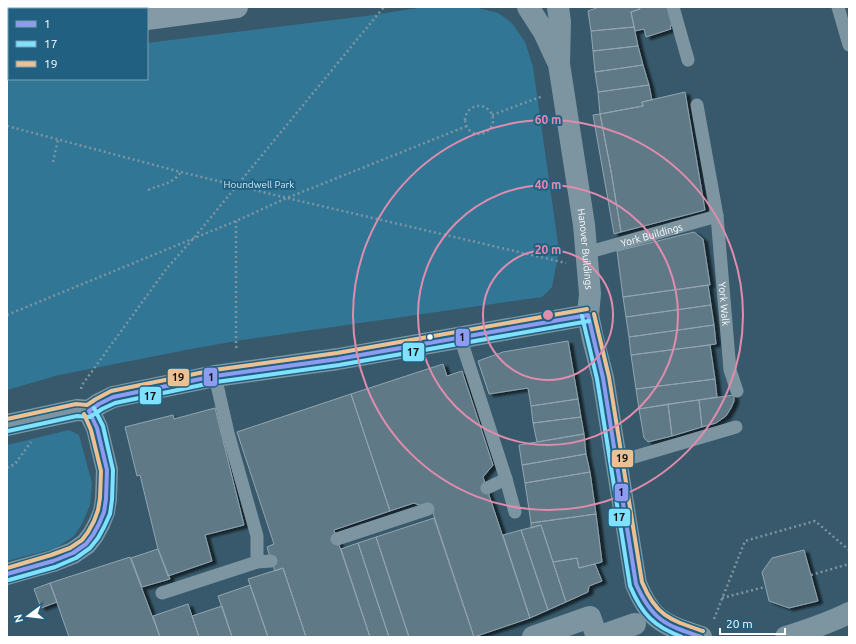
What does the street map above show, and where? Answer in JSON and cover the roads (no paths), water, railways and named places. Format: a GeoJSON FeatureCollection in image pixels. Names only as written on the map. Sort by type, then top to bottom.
{"type":"FeatureCollection","features":[{"type":"Feature","properties":{"kind":"street"},"geometry":{"type":"LineString","coordinates":[[148,19],[237,7]]}},
{"type":"Feature","properties":{"kind":"street","name":"Hanover Buildings"},"geometry":{"type":"LineString","coordinates":[[528,7],[544,32],[559,64]]}},
{"type":"Feature","properties":{"kind":"street","name":"Hanover Buildings"},"geometry":{"type":"LineString","coordinates":[[558,7],[560,22],[559,64],[584,225],[590,294],[588,315],[603,378],[636,584],[647,605],[657,617],[676,628],[701,637]]}},
{"type":"Feature","properties":{"kind":"street"},"geometry":{"type":"LineString","coordinates":[[7,425],[83,411],[113,397],[215,376],[338,359],[588,315]]}},
{"type":"Feature","properties":{"kind":"street"},"geometry":{"type":"LineString","coordinates":[[7,574],[53,561],[74,553],[86,544],[99,524],[104,512],[106,499],[107,470],[97,428],[83,411]]}},
{"type":"Feature","properties":{"kind":"street"},"geometry":{"type":"LineString","coordinates":[[786,637],[817,627],[849,613]]}},
{"type":"Feature","properties":{"kind":"street"},"geometry":{"type":"LineString","coordinates":[[533,637],[590,617],[598,637],[635,624]]}},
{"type":"Feature","properties":{"kind":"lane"},"geometry":{"type":"LineString","coordinates":[[673,7],[688,60]]}},
{"type":"Feature","properties":{"kind":"lane"},"geometry":{"type":"LineString","coordinates":[[838,7],[849,45]]}},
{"type":"Feature","properties":{"kind":"lane","name":"York Walk"},"geometry":{"type":"LineString","coordinates":[[697,104],[717,216],[730,370],[737,391]]}},
{"type":"Feature","properties":{"kind":"lane","name":"York Buildings"},"geometry":{"type":"LineString","coordinates":[[587,261],[717,216]]}},
{"type":"Feature","properties":{"kind":"lane"},"geometry":{"type":"LineString","coordinates":[[460,337],[506,479],[515,512]]}},
{"type":"Feature","properties":{"kind":"lane"},"geometry":{"type":"LineString","coordinates":[[215,376],[228,433],[257,536],[257,562]]}},
{"type":"Feature","properties":{"kind":"lane"},"geometry":{"type":"LineString","coordinates":[[617,462],[736,427]]}},
{"type":"Feature","properties":{"kind":"lane"},"geometry":{"type":"LineString","coordinates":[[487,488],[506,479]]}},
{"type":"Feature","properties":{"kind":"lane"},"geometry":{"type":"LineString","coordinates":[[337,539],[428,509]]}},
{"type":"Feature","properties":{"kind":"lane"},"geometry":{"type":"LineString","coordinates":[[162,594],[257,562],[271,561]]}},
{"type":"Feature","properties":{"kind":"park label","name":"Houndwell Park"},"geometry":{"type":"Point","coordinates":[259,184]}}]}
